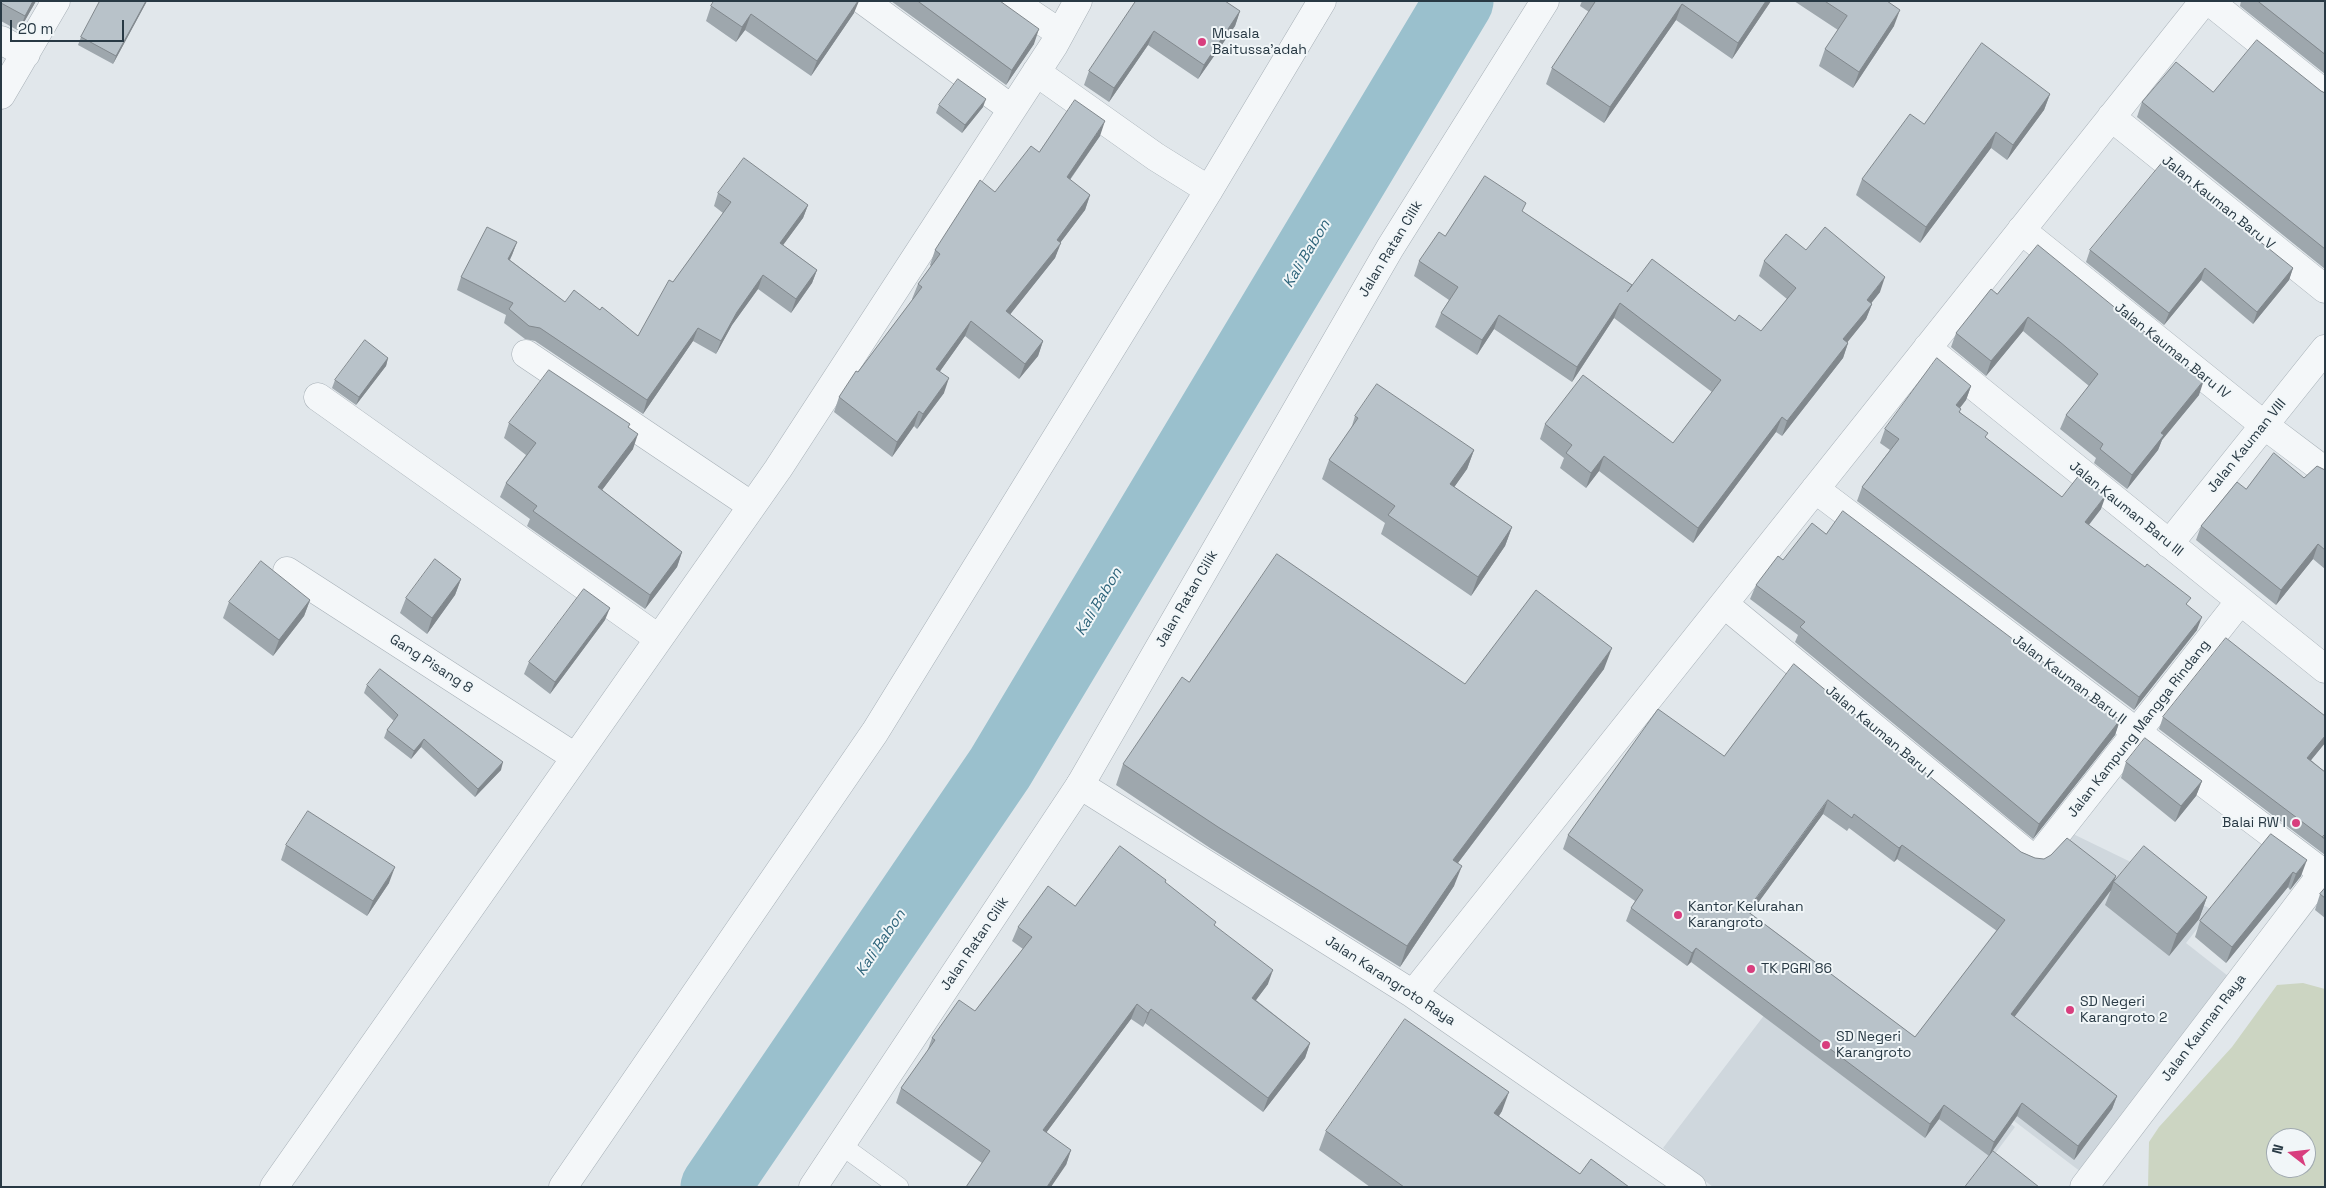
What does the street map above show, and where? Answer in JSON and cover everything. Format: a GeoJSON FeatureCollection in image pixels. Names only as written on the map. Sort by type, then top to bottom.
{"type":"FeatureCollection","features":[{"type":"Feature","properties":{"kind":"street"},"geometry":{"type":"LineString","coordinates":[[1,94],[56,1]]}},
{"type":"Feature","properties":{"kind":"street"},"geometry":{"type":"LineString","coordinates":[[864,1],[1012,109]]}},
{"type":"Feature","properties":{"kind":"street"},"geometry":{"type":"LineString","coordinates":[[1012,1],[1060,34]]}},
{"type":"Feature","properties":{"kind":"street"},"geometry":{"type":"LineString","coordinates":[[274,1187],[752,506],[1036,72],[1078,1]]}},
{"type":"Feature","properties":{"kind":"street"},"geometry":{"type":"LineString","coordinates":[[563,1187],[875,732],[1209,190],[1322,1]]}},
{"type":"Feature","properties":{"kind":"street","name":"Jalan Ratan Cilik"},"geometry":{"type":"LineString","coordinates":[[813,1187],[1080,785],[1390,248],[1545,1]]}},
{"type":"Feature","properties":{"kind":"street"},"geometry":{"type":"LineString","coordinates":[[1413,994],[2204,1]]}},
{"type":"Feature","properties":{"kind":"street"},"geometry":{"type":"LineString","coordinates":[[2209,1],[2325,94]]}},
{"type":"Feature","properties":{"kind":"street"},"geometry":{"type":"LineString","coordinates":[[1,40],[26,54]]}},
{"type":"Feature","properties":{"kind":"street"},"geometry":{"type":"LineString","coordinates":[[1036,72],[1156,157],[1209,190]]}},
{"type":"Feature","properties":{"kind":"street","name":"Jalan Kauman Baru V"},"geometry":{"type":"LineString","coordinates":[[2111,117],[2325,289]]}},
{"type":"Feature","properties":{"kind":"street","name":"Jalan Kauman Baru IV"},"geometry":{"type":"LineString","coordinates":[[2021,230],[2264,425],[2325,471]]}},
{"type":"Feature","properties":{"kind":"street","name":"Jalan Kauman Baru III"},"geometry":{"type":"LineString","coordinates":[[1927,348],[2325,669]]}},
{"type":"Feature","properties":{"kind":"street","name":"Jalan Kauman VIII"},"geometry":{"type":"LineString","coordinates":[[2169,544],[2325,349]]}},
{"type":"Feature","properties":{"kind":"street"},"geometry":{"type":"LineString","coordinates":[[526,354],[752,506]]}},
{"type":"Feature","properties":{"kind":"street"},"geometry":{"type":"LineString","coordinates":[[318,397],[658,638]]}},
{"type":"Feature","properties":{"kind":"street","name":"Jalan Kauman Baru II"},"geometry":{"type":"LineString","coordinates":[[1815,489],[2324,872]]}},
{"type":"Feature","properties":{"kind":"street","name":"Gang Pisang 8"},"geometry":{"type":"LineString","coordinates":[[287,571],[575,757]]}},
{"type":"Feature","properties":{"kind":"street","name":"Jalan Kampung Mangga Rindang"},"geometry":{"type":"LineString","coordinates":[[2036,857],[2044,850],[2240,601]]}},
{"type":"Feature","properties":{"kind":"street","name":"Jalan Kauman Baru I"},"geometry":{"type":"LineString","coordinates":[[1724,604],[2026,853],[2036,857]]}},
{"type":"Feature","properties":{"kind":"street","name":"Jalan Karangroto Raya"},"geometry":{"type":"LineString","coordinates":[[1080,785],[1413,994],[1692,1187]]}},
{"type":"Feature","properties":{"kind":"street","name":"Jalan Kauman Raya"},"geometry":{"type":"LineString","coordinates":[[2084,1187],[2324,872]]}},
{"type":"Feature","properties":{"kind":"lane"},"geometry":{"type":"LineString","coordinates":[[841,1145],[899,1187]]}},
{"type":"Feature","properties":{"kind":"shaded area","name":"SD Negeri Karangroto 2"},"geometry":{"type":"Polygon","coordinates":[[[2069,832],[2137,865],[2212,910],[2186,943],[2228,976],[2081,1172],[1912,1043],[2069,832]]]}},
{"type":"Feature","properties":{"kind":"shaded area","name":"SD Negeri Karangroto"},"geometry":{"type":"Polygon","coordinates":[[[1804,963],[2015,1127],[1970,1187],[1713,1187],[1663,1148],[1804,963]]]}},
{"type":"Feature","properties":{"kind":"green space"},"geometry":{"type":"Polygon","coordinates":[[[2303,983],[2325,989],[2325,1187],[2148,1187],[2149,1142],[2159,1127],[2232,1047],[2277,985],[2303,983]]]}},
{"type":"Feature","properties":{"kind":"building"},"geometry":{"type":"Polygon","coordinates":[[[1,1],[33,1],[25,16],[1,3],[1,1]]]}},
{"type":"Feature","properties":{"kind":"building"},"geometry":{"type":"Polygon","coordinates":[[[100,1],[146,1],[116,56],[81,37],[100,1]]]}},
{"type":"Feature","properties":{"kind":"building"},"geometry":{"type":"Polygon","coordinates":[[[714,1],[858,1],[817,61],[751,14],[742,27],[711,6],[714,1]]]}},
{"type":"Feature","properties":{"kind":"building"},"geometry":{"type":"Polygon","coordinates":[[[918,1],[1000,1],[1039,29],[1012,70],[918,1]]]}},
{"type":"Feature","properties":{"kind":"building"},"geometry":{"type":"Polygon","coordinates":[[[1136,1],[1225,1],[1240,11],[1204,65],[1154,31],[1114,88],[1089,71],[1136,1]]]}},
{"type":"Feature","properties":{"kind":"building"},"geometry":{"type":"Polygon","coordinates":[[[1596,1],[1766,1],[1738,43],[1682,4],[1610,107],[1552,68],[1596,1]]]}},
{"type":"Feature","properties":{"kind":"building"},"geometry":{"type":"Polygon","coordinates":[[[1825,1],[1887,1],[1900,10],[1859,72],[1825,49],[1847,16],[1825,1]]]}},
{"type":"Feature","properties":{"kind":"building"},"geometry":{"type":"Polygon","coordinates":[[[2258,1],[2325,1],[2325,54],[2258,1]]]}},
{"type":"Feature","properties":{"kind":"building"},"geometry":{"type":"Polygon","coordinates":[[[2257,40],[2325,93],[2325,249],[2142,102],[2176,62],[2213,92],[2257,40]]]}},
{"type":"Feature","properties":{"kind":"building"},"geometry":{"type":"Polygon","coordinates":[[[1982,43],[2050,94],[2013,145],[1996,132],[1926,227],[1862,179],[1910,114],[1924,124],[1982,43]]]}},
{"type":"Feature","properties":{"kind":"building"},"geometry":{"type":"Polygon","coordinates":[[[958,79],[986,99],[965,125],[939,105],[958,79]]]}},
{"type":"Feature","properties":{"kind":"building"},"geometry":{"type":"Polygon","coordinates":[[[1075,100],[1105,121],[1067,177],[1090,195],[1057,240],[1061,243],[1006,311],[1043,341],[1025,364],[971,321],[936,369],[949,378],[923,414],[919,411],[897,442],[839,397],[856,371],[858,372],[922,287],[918,284],[940,254],[935,250],[980,180],[995,192],[1031,146],[1039,152],[1075,100]]]}},
{"type":"Feature","properties":{"kind":"building"},"geometry":{"type":"Polygon","coordinates":[[[744,158],[808,205],[780,243],[817,270],[796,299],[763,275],[737,312],[721,341],[698,328],[647,400],[540,328],[529,326],[509,309],[513,303],[461,277],[487,227],[517,242],[508,259],[565,302],[574,290],[600,310],[602,307],[638,336],[669,280],[673,282],[731,202],[718,193],[744,158]]]}},
{"type":"Feature","properties":{"kind":"building"},"geometry":{"type":"Polygon","coordinates":[[[2162,163],[2293,268],[2257,312],[2205,268],[2169,313],[2090,250],[2162,163]]]}},
{"type":"Feature","properties":{"kind":"building"},"geometry":{"type":"Polygon","coordinates":[[[1485,176],[1526,203],[1522,211],[1632,285],[1627,292],[1652,259],[1735,321],[1739,315],[1761,331],[1796,288],[1764,261],[1786,234],[1806,250],[1825,227],[1885,277],[1867,300],[1872,304],[1843,339],[1848,343],[1787,421],[1782,417],[1698,528],[1604,456],[1591,473],[1566,453],[1572,445],[1545,424],[1583,375],[1673,443],[1721,380],[1620,303],[1577,367],[1499,315],[1482,340],[1441,313],[1458,287],[1419,261],[1439,232],[1445,236],[1485,176]]]}},
{"type":"Feature","properties":{"kind":"building"},"geometry":{"type":"Polygon","coordinates":[[[2038,245],[2204,380],[2161,433],[2164,435],[2132,475],[2100,449],[2103,444],[2066,415],[2098,374],[2060,342],[2028,317],[1991,361],[1956,333],[1991,289],[1997,294],[2038,245]]]}},
{"type":"Feature","properties":{"kind":"building"},"geometry":{"type":"Polygon","coordinates":[[[365,340],[388,358],[359,397],[335,380],[365,340]]]}},
{"type":"Feature","properties":{"kind":"building"},"geometry":{"type":"Polygon","coordinates":[[[1937,358],[1971,386],[1956,405],[1961,409],[1959,412],[1988,433],[1985,437],[2062,497],[2080,474],[2106,495],[2085,522],[2145,567],[2147,564],[2191,598],[2186,604],[2202,617],[2139,697],[1862,487],[1899,439],[1885,429],[1937,358]]]}},
{"type":"Feature","properties":{"kind":"building"},"geometry":{"type":"Polygon","coordinates":[[[549,370],[630,424],[628,427],[638,434],[598,487],[682,552],[650,595],[533,511],[537,506],[506,483],[536,443],[509,423],[549,370]]]}},
{"type":"Feature","properties":{"kind":"building"},"geometry":{"type":"Polygon","coordinates":[[[1377,384],[1474,450],[1450,484],[1512,527],[1478,577],[1388,515],[1395,506],[1329,460],[1358,418],[1355,416],[1377,384]]]}},
{"type":"Feature","properties":{"kind":"building"},"geometry":{"type":"Polygon","coordinates":[[[2274,453],[2304,478],[2317,466],[2325,470],[2325,550],[2318,544],[2281,590],[2201,526],[2237,482],[2246,489],[2274,453]]]}},
{"type":"Feature","properties":{"kind":"building"},"geometry":{"type":"Polygon","coordinates":[[[1843,511],[2120,720],[2039,824],[1800,627],[1805,622],[1756,585],[1778,556],[1783,560],[1812,523],[1826,534],[1843,511]]]}},
{"type":"Feature","properties":{"kind":"building"},"geometry":{"type":"Polygon","coordinates":[[[1277,554],[1465,684],[1536,590],[1612,648],[1453,860],[1462,866],[1407,946],[1218,827],[1123,764],[1182,677],[1189,682],[1277,554]]]}},
{"type":"Feature","properties":{"kind":"building"},"geometry":{"type":"Polygon","coordinates":[[[435,559],[461,579],[432,618],[406,598],[435,559]]]}},
{"type":"Feature","properties":{"kind":"building"},"geometry":{"type":"Polygon","coordinates":[[[261,561],[310,600],[279,640],[229,602],[261,561]]]}},
{"type":"Feature","properties":{"kind":"building"},"geometry":{"type":"Polygon","coordinates":[[[584,589],[610,608],[555,682],[529,662],[584,589]]]}},
{"type":"Feature","properties":{"kind":"building"},"geometry":{"type":"Polygon","coordinates":[[[2226,638],[2325,716],[2325,736],[2307,758],[2325,772],[2325,834],[2322,837],[2163,717],[2226,638]]]}},
{"type":"Feature","properties":{"kind":"building"},"geometry":{"type":"Polygon","coordinates":[[[1794,664],[2021,852],[2035,858],[2044,859],[2051,855],[2067,838],[2116,876],[2011,1014],[2117,1096],[2078,1146],[2022,1103],[1994,1142],[1944,1105],[1930,1124],[1696,948],[1692,953],[1631,908],[1643,890],[1568,835],[1658,709],[1724,756],[1794,664]],[[1828,800],[1747,911],[1915,1037],[2005,920],[1902,845],[1899,848],[1854,814],[1852,818],[1828,800]]]}},
{"type":"Feature","properties":{"kind":"building"},"geometry":{"type":"Polygon","coordinates":[[[380,669],[503,762],[478,789],[424,739],[414,751],[387,730],[398,715],[367,685],[380,669]]]}},
{"type":"Feature","properties":{"kind":"building"},"geometry":{"type":"Polygon","coordinates":[[[2145,738],[2202,781],[2181,806],[2126,762],[2145,738]]]}},
{"type":"Feature","properties":{"kind":"building"},"geometry":{"type":"Polygon","coordinates":[[[308,811],[395,867],[373,901],[286,845],[308,811]]]}},
{"type":"Feature","properties":{"kind":"building"},"geometry":{"type":"Polygon","coordinates":[[[2271,834],[2307,860],[2296,874],[2293,872],[2232,947],[2200,921],[2271,834]]]}},
{"type":"Feature","properties":{"kind":"building"},"geometry":{"type":"Polygon","coordinates":[[[1120,846],[1166,880],[1165,882],[1216,922],[1214,925],[1273,970],[1252,998],[1310,1043],[1268,1098],[1151,1009],[1148,1013],[1137,1004],[1043,1130],[1071,1150],[1047,1187],[966,1187],[990,1151],[901,1088],[935,1040],[932,1038],[959,1000],[975,1011],[1032,937],[1018,927],[1048,886],[1075,906],[1120,846]]]}},
{"type":"Feature","properties":{"kind":"building"},"geometry":{"type":"Polygon","coordinates":[[[2144,846],[2207,897],[2177,934],[2114,882],[2144,846]]]}},
{"type":"Feature","properties":{"kind":"building"},"geometry":{"type":"Polygon","coordinates":[[[2325,888],[2325,898],[2320,894],[2325,888]]]}},
{"type":"Feature","properties":{"kind":"building"},"geometry":{"type":"Polygon","coordinates":[[[1405,1019],[1509,1092],[1494,1113],[1580,1174],[1591,1159],[1629,1187],[1404,1187],[1326,1131],[1405,1019]]]}},
{"type":"Feature","properties":{"kind":"building"},"geometry":{"type":"Polygon","coordinates":[[[1993,1151],[2039,1187],[1965,1187],[1993,1151]]]}},
{"type":"Feature","properties":{"kind":"waterway","name":"Kali Babon"},"geometry":{"type":"LineString","coordinates":[[715,1187],[1000,768],[1459,1]]}},
{"type":"Feature","properties":{"kind":"place","name":"Musala Baitussa'adah"},"geometry":{"type":"Point","coordinates":[1202,42]}},
{"type":"Feature","properties":{"kind":"place","name":"Balai RW I"},"geometry":{"type":"Point","coordinates":[2296,823]}},
{"type":"Feature","properties":{"kind":"place","name":"Kantor Kelurahan Karangroto"},"geometry":{"type":"Point","coordinates":[1678,915]}},
{"type":"Feature","properties":{"kind":"place","name":"TK PGRI 86"},"geometry":{"type":"Point","coordinates":[1751,969]}},
{"type":"Feature","properties":{"kind":"place","name":"SD Negeri Karangroto 2"},"geometry":{"type":"Point","coordinates":[2070,1010]}},
{"type":"Feature","properties":{"kind":"place","name":"SD Negeri Karangroto"},"geometry":{"type":"Point","coordinates":[1826,1045]}}]}
